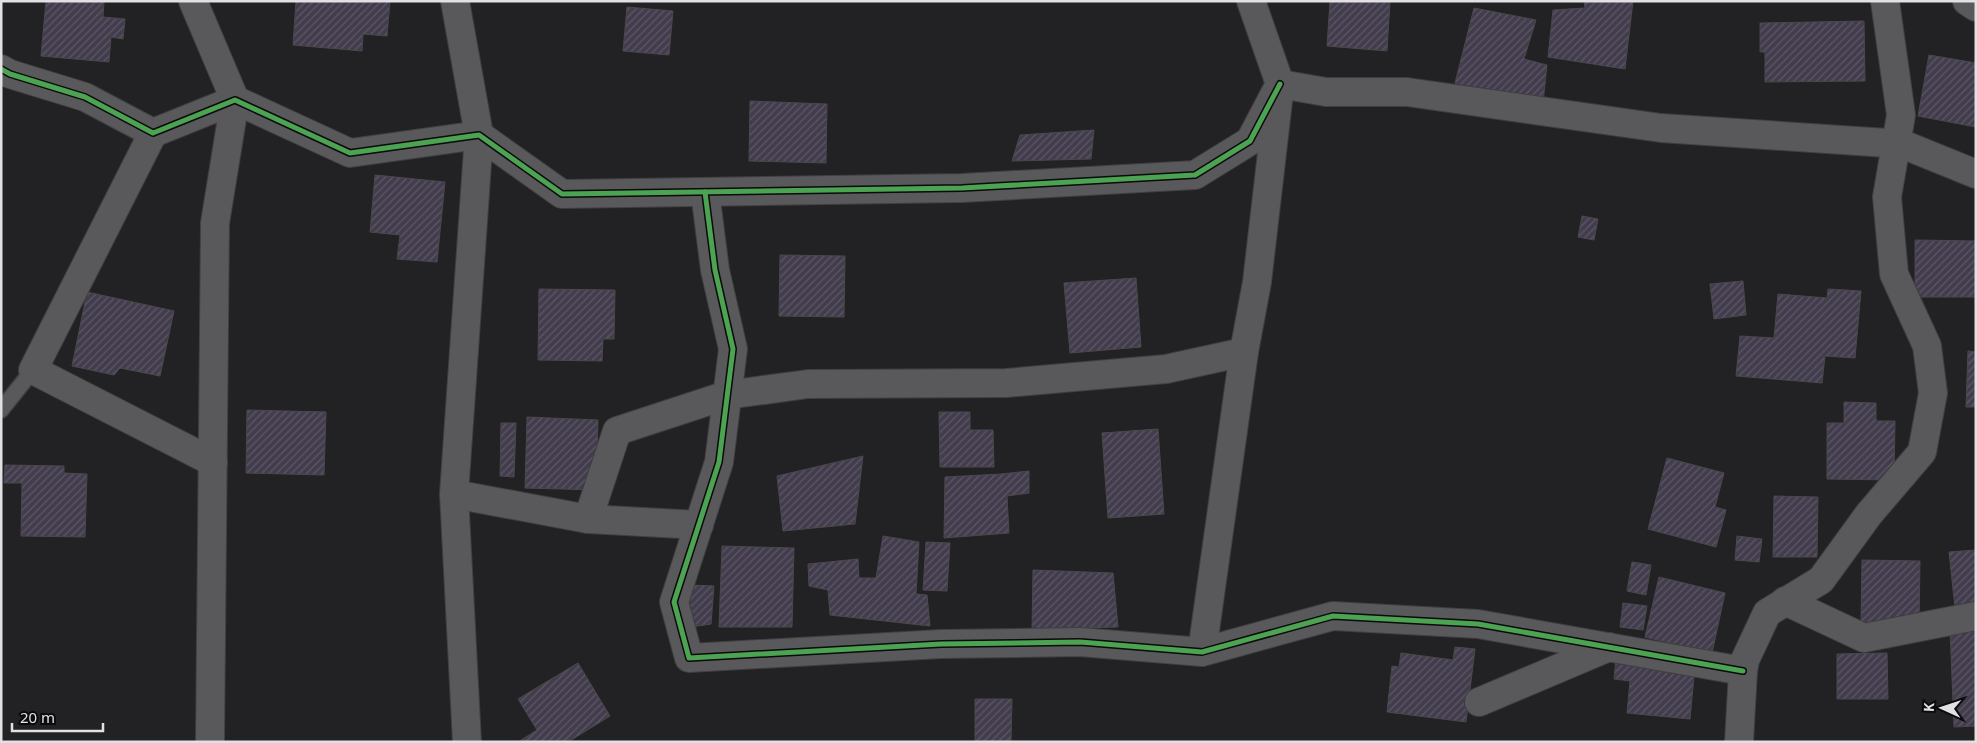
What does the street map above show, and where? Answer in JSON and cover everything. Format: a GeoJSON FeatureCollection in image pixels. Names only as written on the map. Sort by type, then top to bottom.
{"type":"FeatureCollection","features":[{"type":"Feature","properties":{"kind":"street"},"geometry":{"type":"LineString","coordinates":[[193,1],[235,100],[215,223],[210,742]]}},
{"type":"Feature","properties":{"kind":"street"},"geometry":{"type":"LineString","coordinates":[[455,1],[479,136],[454,494],[467,742]]}},
{"type":"Feature","properties":{"kind":"street"},"geometry":{"type":"LineString","coordinates":[[1202,652],[1244,352],[1257,282],[1280,84],[1251,1]]}},
{"type":"Feature","properties":{"kind":"street"},"geometry":{"type":"LineString","coordinates":[[1739,742],[1742,671],[1766,613],[1821,580],[1870,514],[1922,452],[1933,393],[1927,346],[1894,274],[1887,197],[1900,115],[1885,1]]}},
{"type":"Feature","properties":{"kind":"street"},"geometry":{"type":"LineString","coordinates":[[1967,1],[1976,7]]}},
{"type":"Feature","properties":{"kind":"street"},"geometry":{"type":"LineString","coordinates":[[1,68],[10,74],[85,97],[153,133]]}},
{"type":"Feature","properties":{"kind":"street"},"geometry":{"type":"LineString","coordinates":[[213,462],[33,370],[153,133],[235,100],[350,153],[479,136],[562,194],[706,192],[962,188],[1195,175],[1250,140],[1280,84]]}},
{"type":"Feature","properties":{"kind":"street"},"geometry":{"type":"LineString","coordinates":[[1280,84],[1326,92],[1407,92],[1660,128],[1896,143],[1976,174]]}},
{"type":"Feature","properties":{"kind":"street"},"geometry":{"type":"LineString","coordinates":[[706,192],[715,270],[733,349],[719,462],[674,602],[689,658],[942,644],[1080,642],[1202,652],[1333,616],[1478,624],[1742,671]]}},
{"type":"Feature","properties":{"kind":"street"},"geometry":{"type":"LineString","coordinates":[[588,519],[616,431],[727,396],[808,384],[1006,382],[1166,369],[1244,352]]}},
{"type":"Feature","properties":{"kind":"street"},"geometry":{"type":"LineString","coordinates":[[454,494],[588,519],[699,525]]}},
{"type":"Feature","properties":{"kind":"street"},"geometry":{"type":"LineString","coordinates":[[1785,602],[1864,638],[1976,616]]}},
{"type":"Feature","properties":{"kind":"street"},"geometry":{"type":"LineString","coordinates":[[1479,702],[1609,647]]}},
{"type":"Feature","properties":{"kind":"lane"},"geometry":{"type":"LineString","coordinates":[[1,410],[33,370]]}},
{"type":"Feature","properties":{"kind":"building"},"geometry":{"type":"Polygon","coordinates":[[[46,1],[104,1],[103,17],[125,19],[123,39],[111,37],[109,62],[41,56],[46,1]]]}},
{"type":"Feature","properties":{"kind":"building"},"geometry":{"type":"Polygon","coordinates":[[[296,1],[390,1],[387,36],[363,34],[362,51],[293,45],[296,1]]]}},
{"type":"Feature","properties":{"kind":"building"},"geometry":{"type":"Polygon","coordinates":[[[1330,1],[1390,1],[1387,51],[1327,46],[1330,1]]]}},
{"type":"Feature","properties":{"kind":"building"},"geometry":{"type":"Polygon","coordinates":[[[1584,1],[1633,1],[1625,69],[1548,57],[1553,10],[1585,8],[1584,1]]]}},
{"type":"Feature","properties":{"kind":"building"},"geometry":{"type":"Polygon","coordinates":[[[627,7],[673,11],[669,55],[623,51],[627,7]]]}},
{"type":"Feature","properties":{"kind":"building"},"geometry":{"type":"Polygon","coordinates":[[[1474,8],[1536,20],[1524,59],[1547,65],[1543,103],[1455,83],[1474,8]]]}},
{"type":"Feature","properties":{"kind":"building"},"geometry":{"type":"Polygon","coordinates":[[[1864,21],[1865,81],[1765,82],[1765,52],[1760,52],[1760,23],[1864,21]]]}},
{"type":"Feature","properties":{"kind":"building"},"geometry":{"type":"Polygon","coordinates":[[[1929,55],[1976,63],[1976,127],[1918,116],[1929,55]]]}},
{"type":"Feature","properties":{"kind":"building"},"geometry":{"type":"Polygon","coordinates":[[[750,101],[827,104],[826,163],[749,161],[750,101]]]}},
{"type":"Feature","properties":{"kind":"building"},"geometry":{"type":"Polygon","coordinates":[[[1094,130],[1091,159],[1012,161],[1020,135],[1094,130]]]}},
{"type":"Feature","properties":{"kind":"building"},"geometry":{"type":"Polygon","coordinates":[[[375,175],[445,182],[437,262],[397,259],[400,235],[370,232],[375,175]]]}},
{"type":"Feature","properties":{"kind":"building"},"geometry":{"type":"Polygon","coordinates":[[[1582,216],[1598,219],[1594,240],[1578,237],[1582,216]]]}},
{"type":"Feature","properties":{"kind":"building"},"geometry":{"type":"Polygon","coordinates":[[[1915,240],[1976,241],[1976,297],[1915,297],[1915,240]]]}},
{"type":"Feature","properties":{"kind":"building"},"geometry":{"type":"Polygon","coordinates":[[[780,255],[845,256],[844,317],[779,316],[780,255]]]}},
{"type":"Feature","properties":{"kind":"building"},"geometry":{"type":"Polygon","coordinates":[[[1136,278],[1141,347],[1070,353],[1064,283],[1136,278]]]}},
{"type":"Feature","properties":{"kind":"building"},"geometry":{"type":"Polygon","coordinates":[[[1743,281],[1746,315],[1714,319],[1710,284],[1743,281]]]}},
{"type":"Feature","properties":{"kind":"building"},"geometry":{"type":"Polygon","coordinates":[[[539,289],[615,290],[614,339],[603,339],[602,361],[538,360],[539,289]]]}},
{"type":"Feature","properties":{"kind":"building"},"geometry":{"type":"Polygon","coordinates":[[[1828,289],[1861,291],[1855,358],[1825,356],[1822,383],[1736,376],[1740,336],[1774,338],[1778,294],[1827,298],[1828,289]]]}},
{"type":"Feature","properties":{"kind":"building"},"geometry":{"type":"Polygon","coordinates":[[[87,292],[174,311],[160,376],[120,368],[114,375],[72,366],[87,292]]]}},
{"type":"Feature","properties":{"kind":"building"},"geometry":{"type":"Polygon","coordinates":[[[1968,351],[1976,352],[1976,407],[1966,407],[1968,351]]]}},
{"type":"Feature","properties":{"kind":"building"},"geometry":{"type":"Polygon","coordinates":[[[1844,402],[1876,403],[1876,421],[1895,421],[1894,480],[1827,479],[1827,423],[1844,423],[1844,402]]]}},
{"type":"Feature","properties":{"kind":"building"},"geometry":{"type":"Polygon","coordinates":[[[247,410],[326,412],[324,475],[246,473],[247,410]]]}},
{"type":"Feature","properties":{"kind":"building"},"geometry":{"type":"Polygon","coordinates":[[[939,412],[970,412],[970,430],[993,430],[994,467],[940,467],[939,412]]]}},
{"type":"Feature","properties":{"kind":"building"},"geometry":{"type":"Polygon","coordinates":[[[527,417],[598,420],[596,490],[525,488],[527,417]]]}},
{"type":"Feature","properties":{"kind":"building"},"geometry":{"type":"Polygon","coordinates":[[[501,423],[516,423],[514,477],[500,476],[501,423]]]}},
{"type":"Feature","properties":{"kind":"building"},"geometry":{"type":"Polygon","coordinates":[[[1158,429],[1164,514],[1108,518],[1102,433],[1158,429]]]}},
{"type":"Feature","properties":{"kind":"building"},"geometry":{"type":"Polygon","coordinates":[[[863,456],[855,524],[783,531],[777,476],[863,456]]]}},
{"type":"Feature","properties":{"kind":"building"},"geometry":{"type":"Polygon","coordinates":[[[1667,458],[1724,473],[1715,507],[1726,510],[1716,547],[1648,529],[1667,458]]]}},
{"type":"Feature","properties":{"kind":"building"},"geometry":{"type":"Polygon","coordinates":[[[5,465],[64,466],[64,473],[87,474],[85,537],[21,536],[22,483],[4,483],[5,465]]]}},
{"type":"Feature","properties":{"kind":"building"},"geometry":{"type":"Polygon","coordinates":[[[1029,471],[1029,493],[1007,496],[1009,533],[944,538],[945,477],[1029,471]]]}},
{"type":"Feature","properties":{"kind":"building"},"geometry":{"type":"Polygon","coordinates":[[[1774,496],[1818,497],[1817,557],[1773,557],[1774,496]]]}},
{"type":"Feature","properties":{"kind":"building"},"geometry":{"type":"Polygon","coordinates":[[[883,536],[919,542],[916,594],[927,595],[930,626],[830,615],[828,590],[809,586],[808,564],[858,559],[859,578],[876,578],[883,536]]]}},
{"type":"Feature","properties":{"kind":"building"},"geometry":{"type":"Polygon","coordinates":[[[1737,536],[1762,539],[1759,562],[1735,560],[1737,536]]]}},
{"type":"Feature","properties":{"kind":"building"},"geometry":{"type":"Polygon","coordinates":[[[926,542],[950,543],[947,591],[923,590],[926,542]]]}},
{"type":"Feature","properties":{"kind":"building"},"geometry":{"type":"Polygon","coordinates":[[[722,546],[794,548],[792,627],[719,627],[722,546]]]}},
{"type":"Feature","properties":{"kind":"building"},"geometry":{"type":"Polygon","coordinates":[[[1976,550],[1976,606],[1955,608],[1949,552],[1976,550]]]}},
{"type":"Feature","properties":{"kind":"building"},"geometry":{"type":"Polygon","coordinates":[[[1862,560],[1920,561],[1919,624],[1861,623],[1862,560]]]}},
{"type":"Feature","properties":{"kind":"building"},"geometry":{"type":"Polygon","coordinates":[[[1632,562],[1651,565],[1646,595],[1627,591],[1632,562]]]}},
{"type":"Feature","properties":{"kind":"building"},"geometry":{"type":"Polygon","coordinates":[[[1033,570],[1113,573],[1118,627],[1032,629],[1033,570]]]}},
{"type":"Feature","properties":{"kind":"building"},"geometry":{"type":"Polygon","coordinates":[[[1659,577],[1725,593],[1712,653],[1645,637],[1659,577]]]}},
{"type":"Feature","properties":{"kind":"building"},"geometry":{"type":"Polygon","coordinates":[[[689,585],[714,586],[711,624],[691,627],[689,585]]]}},
{"type":"Feature","properties":{"kind":"building"},"geometry":{"type":"Polygon","coordinates":[[[1623,603],[1647,606],[1643,630],[1620,627],[1623,603]]]}},
{"type":"Feature","properties":{"kind":"building"},"geometry":{"type":"Polygon","coordinates":[[[1976,628],[1976,726],[1954,727],[1950,629],[1976,628]]]}},
{"type":"Feature","properties":{"kind":"building"},"geometry":{"type":"Polygon","coordinates":[[[1455,647],[1475,649],[1466,722],[1387,712],[1392,666],[1399,667],[1401,653],[1453,660],[1455,647]]]}},
{"type":"Feature","properties":{"kind":"building"},"geometry":{"type":"Polygon","coordinates":[[[1887,653],[1888,699],[1837,699],[1837,654],[1887,653]]]}},
{"type":"Feature","properties":{"kind":"building"},"geometry":{"type":"Polygon","coordinates":[[[1616,658],[1695,666],[1690,719],[1627,713],[1630,681],[1614,679],[1616,658]]]}},
{"type":"Feature","properties":{"kind":"building"},"geometry":{"type":"Polygon","coordinates":[[[578,663],[610,716],[568,742],[518,742],[537,730],[518,699],[578,663]]]}},
{"type":"Feature","properties":{"kind":"building"},"geometry":{"type":"Polygon","coordinates":[[[975,699],[1012,699],[1011,742],[975,742],[975,699]]]}},
{"type":"Feature","properties":{"kind":"cycle path"},"geometry":{"type":"LineString","coordinates":[[1,69],[10,74],[85,97],[153,133],[235,100],[350,153],[479,135],[562,194],[962,188],[1195,175],[1250,141],[1280,84]]}},
{"type":"Feature","properties":{"kind":"cycle path"},"geometry":{"type":"LineString","coordinates":[[705,192],[715,270],[733,349],[719,462],[674,602],[689,658],[941,644],[1080,642],[1202,652],[1333,616],[1478,624],[1743,671]]}}]}
